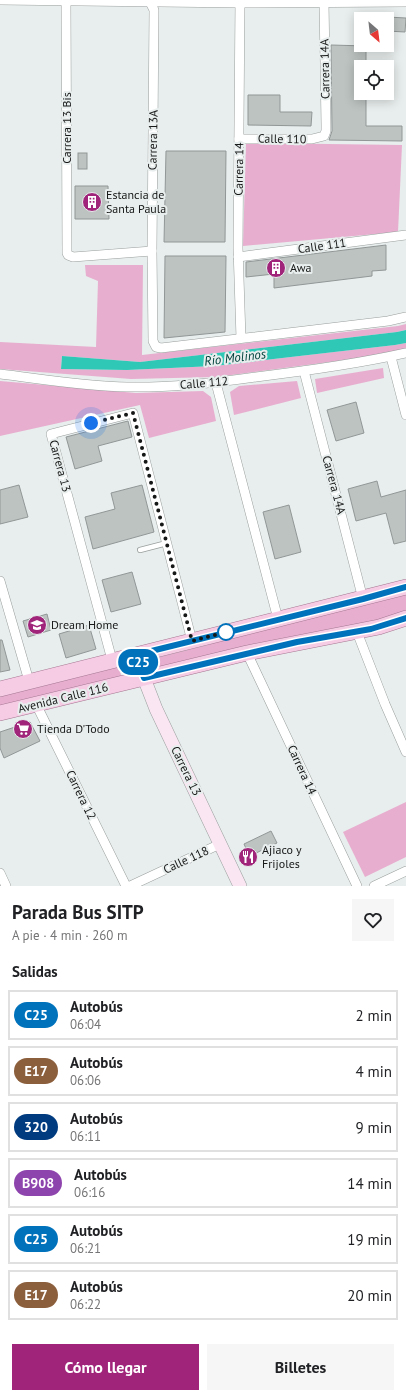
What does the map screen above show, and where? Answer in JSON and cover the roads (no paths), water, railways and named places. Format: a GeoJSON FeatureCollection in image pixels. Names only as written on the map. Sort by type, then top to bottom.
{"type":"FeatureCollection","features":[{"type":"Feature","properties":{"kind":"main road","name":"Avenida Calle 116"},"geometry":{"type":"LineString","coordinates":[[0,689],[406,587]]}},
{"type":"Feature","properties":{"kind":"main road","name":"Avenida Calle 116"},"geometry":{"type":"LineString","coordinates":[[0,713],[247,653],[379,627],[406,618]]}},
{"type":"Feature","properties":{"kind":"street"},"geometry":{"type":"LineString","coordinates":[[1,0],[66,0],[151,4],[160,1],[406,2]]}},
{"type":"Feature","properties":{"kind":"street","name":"Carrera 13 Bis"},"geometry":{"type":"LineString","coordinates":[[66,0],[66,250],[68,255],[73,256],[152,251]]}},
{"type":"Feature","properties":{"kind":"street","name":"Carrera 14"},"geometry":{"type":"LineString","coordinates":[[240,2],[238,257],[240,338]]}},
{"type":"Feature","properties":{"kind":"street","name":"Carrera 14A"},"geometry":{"type":"LineString","coordinates":[[324,2],[326,131],[324,136]]}},
{"type":"Feature","properties":{"kind":"street","name":"Carrera 13A"},"geometry":{"type":"LineString","coordinates":[[151,4],[154,342],[156,347],[161,348],[240,338]]}},
{"type":"Feature","properties":{"kind":"street","name":"Calle 110"},"geometry":{"type":"LineString","coordinates":[[240,139],[312,140],[324,136]]}},
{"type":"Feature","properties":{"kind":"street","name":"Calle 111"},"geometry":{"type":"LineString","coordinates":[[238,257],[406,235]]}},
{"type":"Feature","properties":{"kind":"street"},"geometry":{"type":"LineString","coordinates":[[240,338],[388,321],[406,317]]}},
{"type":"Feature","properties":{"kind":"street","name":"Calle 112"},"geometry":{"type":"LineString","coordinates":[[0,374],[98,386],[180,386],[304,372],[406,353]]}},
{"type":"Feature","properties":{"kind":"street"},"geometry":{"type":"LineString","coordinates":[[391,357],[406,415]]}},
{"type":"Feature","properties":{"kind":"street","name":"Carrera 14A"},"geometry":{"type":"LineString","coordinates":[[304,372],[363,599]]}},
{"type":"Feature","properties":{"kind":"street"},"geometry":{"type":"LineString","coordinates":[[216,382],[278,620]]}},
{"type":"Feature","properties":{"kind":"street","name":"Carrera 13"},"geometry":{"type":"LineString","coordinates":[[112,660],[51,434],[133,413],[167,542]]}},
{"type":"Feature","properties":{"kind":"street"},"geometry":{"type":"LineString","coordinates":[[167,542],[192,641]]}},
{"type":"Feature","properties":{"kind":"street"},"geometry":{"type":"LineString","coordinates":[[0,581],[2,599],[30,681]]}},
{"type":"Feature","properties":{"kind":"street"},"geometry":{"type":"LineString","coordinates":[[357,632],[384,704],[405,749]]}},
{"type":"Feature","properties":{"kind":"street","name":"Carrera 14"},"geometry":{"type":"LineString","coordinates":[[247,653],[357,886]]}},
{"type":"Feature","properties":{"kind":"street","name":"Carrera 13"},"geometry":{"type":"LineString","coordinates":[[135,655],[156,709],[240,886]]}},
{"type":"Feature","properties":{"kind":"street","name":"Carrera 12"},"geometry":{"type":"LineString","coordinates":[[36,704],[126,886]]}},
{"type":"Feature","properties":{"kind":"street","name":"Calle 118"},"geometry":{"type":"LineString","coordinates":[[130,886],[220,844]]}},
{"type":"Feature","properties":{"kind":"street"},"geometry":{"type":"LineString","coordinates":[[374,886],[406,871]]}},
{"type":"Feature","properties":{"kind":"street"},"geometry":{"type":"LineString","coordinates":[[0,873],[6,886]]}},
{"type":"Feature","properties":{"kind":"lane"},"geometry":{"type":"LineString","coordinates":[[140,550],[167,542]]}},
{"type":"Feature","properties":{"kind":"water","name":"Río Molinos"},"geometry":{"type":"Polygon","coordinates":[[[406,330],[406,343],[214,366],[127,370],[61,369],[62,356],[140,362],[406,330]]]}},
{"type":"Feature","properties":{"kind":"place","name":"Estancia de Santa Paula"},"geometry":{"type":"Point","coordinates":[92,202]}},
{"type":"Feature","properties":{"kind":"place","name":"Awa"},"geometry":{"type":"Point","coordinates":[276,268]}},
{"type":"Feature","properties":{"kind":"place","name":"Dream Home"},"geometry":{"type":"Point","coordinates":[37,625]}},
{"type":"Feature","properties":{"kind":"place","name":"Tienda D'Todo"},"geometry":{"type":"Point","coordinates":[23,729]}},
{"type":"Feature","properties":{"kind":"place","name":"Ajiaco y Frijoles"},"geometry":{"type":"Point","coordinates":[248,857]}}]}
